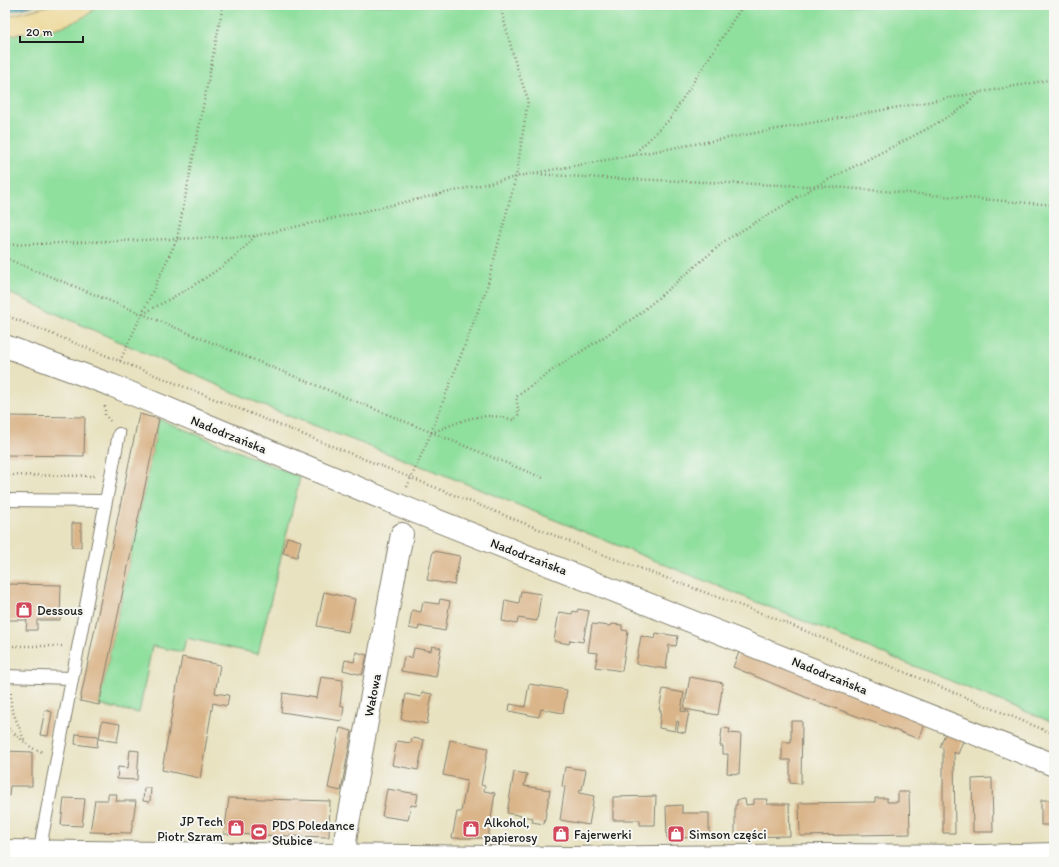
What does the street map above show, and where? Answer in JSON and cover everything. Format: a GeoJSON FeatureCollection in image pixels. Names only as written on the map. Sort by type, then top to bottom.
{"type":"FeatureCollection","features":[{"type":"Feature","properties":{"kind":"street","name":"Nadodrzańska"},"geometry":{"type":"LineString","coordinates":[[5,346],[111,385],[413,511],[1054,765]]}},
{"type":"Feature","properties":{"kind":"street","name":"Wałowa"},"geometry":{"type":"LineString","coordinates":[[344,857],[346,834],[402,534]]}},
{"type":"Feature","properties":{"kind":"street"},"geometry":{"type":"LineString","coordinates":[[5,851],[290,858],[788,859],[1054,854]]}},
{"type":"Feature","properties":{"kind":"lane"},"geometry":{"type":"LineString","coordinates":[[41,852],[42,837],[119,434]]}},
{"type":"Feature","properties":{"kind":"lane"},"geometry":{"type":"LineString","coordinates":[[5,500],[106,501]]}},
{"type":"Feature","properties":{"kind":"lane"},"geometry":{"type":"LineString","coordinates":[[8,676],[72,678]]}},
{"type":"Feature","properties":{"kind":"path"},"geometry":{"type":"LineString","coordinates":[[120,360],[177,239],[223,5]]}},
{"type":"Feature","properties":{"kind":"path"},"geometry":{"type":"LineString","coordinates":[[411,477],[431,433],[486,290],[516,176],[528,100],[515,62],[500,5]]}},
{"type":"Feature","properties":{"kind":"path"},"geometry":{"type":"LineString","coordinates":[[633,155],[670,120],[743,5]]}},
{"type":"Feature","properties":{"kind":"path"},"geometry":{"type":"LineString","coordinates":[[5,245],[255,236],[516,176],[1054,78]]}},
{"type":"Feature","properties":{"kind":"path"},"geometry":{"type":"LineString","coordinates":[[431,433],[477,416],[500,416],[514,420],[519,414],[516,397],[554,369],[638,315],[726,240],[816,186],[961,109],[979,92]]}},
{"type":"Feature","properties":{"kind":"path"},"geometry":{"type":"LineString","coordinates":[[529,174],[816,186],[1054,205]]}},
{"type":"Feature","properties":{"kind":"path"},"geometry":{"type":"LineString","coordinates":[[142,314],[196,284],[247,246],[255,236]]}},
{"type":"Feature","properties":{"kind":"path"},"geometry":{"type":"LineString","coordinates":[[5,258],[543,478]]}},
{"type":"Feature","properties":{"kind":"path"},"geometry":{"type":"LineString","coordinates":[[5,315],[596,552],[774,618],[1054,734]]}},
{"type":"Feature","properties":{"kind":"path"},"geometry":{"type":"LineString","coordinates":[[111,385],[106,399],[105,415],[119,434]]}},
{"type":"Feature","properties":{"kind":"path"},"geometry":{"type":"LineString","coordinates":[[5,475],[111,476]]}},
{"type":"Feature","properties":{"kind":"path"},"geometry":{"type":"LineString","coordinates":[[5,646],[78,646]]}},
{"type":"Feature","properties":{"kind":"path"},"geometry":{"type":"LineString","coordinates":[[8,676],[11,707],[25,742]]}},
{"type":"Feature","properties":{"kind":"path"},"geometry":{"type":"LineString","coordinates":[[5,726],[32,748],[57,757]]}},
{"type":"Feature","properties":{"kind":"green space"},"geometry":{"type":"Polygon","coordinates":[[[99,5],[1054,5],[1054,723],[442,474],[276,411],[5,291],[5,35],[22,34],[92,12],[99,5]]]}},
{"type":"Feature","properties":{"kind":"green space"},"geometry":{"type":"Polygon","coordinates":[[[159,419],[300,477],[258,654],[186,638],[183,652],[152,646],[139,713],[99,705],[159,419]]]}},
{"type":"Feature","properties":{"kind":"sand"},"geometry":{"type":"Polygon","coordinates":[[[51,5],[99,5],[79,20],[67,25],[43,31],[5,35],[5,17],[51,5]]]}},
{"type":"Feature","properties":{"kind":"water"},"geometry":{"type":"Polygon","coordinates":[[[5,5],[36,5],[5,12],[5,5]]]}},
{"type":"Feature","properties":{"kind":"building"},"geometry":{"type":"Polygon","coordinates":[[[139,414],[159,419],[99,705],[80,701],[139,414]]]}},
{"type":"Feature","properties":{"kind":"building"},"geometry":{"type":"Polygon","coordinates":[[[5,416],[85,417],[84,456],[5,455],[5,416]]]}},
{"type":"Feature","properties":{"kind":"building"},"geometry":{"type":"Polygon","coordinates":[[[72,523],[81,523],[81,547],[72,547],[72,523]]]}},
{"type":"Feature","properties":{"kind":"building"},"geometry":{"type":"Polygon","coordinates":[[[287,537],[301,541],[297,557],[283,553],[287,537]]]}},
{"type":"Feature","properties":{"kind":"building"},"geometry":{"type":"Polygon","coordinates":[[[433,551],[460,556],[454,585],[427,580],[433,551]]]}},
{"type":"Feature","properties":{"kind":"building"},"geometry":{"type":"Polygon","coordinates":[[[5,584],[61,585],[60,620],[37,620],[37,630],[26,630],[27,620],[5,620],[5,584]]]}},
{"type":"Feature","properties":{"kind":"building"},"geometry":{"type":"Polygon","coordinates":[[[521,591],[541,594],[537,621],[518,618],[517,624],[502,621],[505,600],[519,603],[521,591]]]}},
{"type":"Feature","properties":{"kind":"building"},"geometry":{"type":"Polygon","coordinates":[[[324,592],[355,599],[348,632],[317,626],[324,592]]]}},
{"type":"Feature","properties":{"kind":"building"},"geometry":{"type":"Polygon","coordinates":[[[440,599],[450,601],[445,631],[419,626],[418,630],[409,628],[412,610],[421,612],[423,602],[439,604],[440,599]]]}},
{"type":"Feature","properties":{"kind":"building"},"geometry":{"type":"Polygon","coordinates":[[[578,609],[589,611],[583,642],[570,640],[569,644],[554,641],[559,612],[572,614],[573,611],[577,612],[578,609]]]}},
{"type":"Feature","properties":{"kind":"building"},"geometry":{"type":"Polygon","coordinates":[[[592,624],[610,626],[611,624],[622,625],[622,630],[628,631],[622,671],[595,667],[598,653],[588,652],[592,624]]]}},
{"type":"Feature","properties":{"kind":"building"},"geometry":{"type":"Polygon","coordinates":[[[656,633],[678,636],[676,646],[669,645],[666,669],[636,664],[641,636],[655,639],[656,633]]]}},
{"type":"Feature","properties":{"kind":"building"},"geometry":{"type":"Polygon","coordinates":[[[432,646],[441,648],[436,677],[401,671],[404,657],[412,658],[414,648],[431,651],[432,646]]]}},
{"type":"Feature","properties":{"kind":"building"},"geometry":{"type":"Polygon","coordinates":[[[740,650],[926,721],[919,739],[810,699],[733,667],[740,650]]]}},
{"type":"Feature","properties":{"kind":"building"},"geometry":{"type":"Polygon","coordinates":[[[356,652],[367,655],[362,675],[343,670],[345,660],[354,662],[356,652]]]}},
{"type":"Feature","properties":{"kind":"building"},"geometry":{"type":"Polygon","coordinates":[[[182,657],[220,665],[215,693],[229,695],[227,706],[213,703],[200,778],[162,770],[182,657]]]}},
{"type":"Feature","properties":{"kind":"building"},"geometry":{"type":"Polygon","coordinates":[[[321,677],[343,680],[340,705],[344,706],[342,721],[281,712],[283,693],[317,698],[321,677]]]}},
{"type":"Feature","properties":{"kind":"building"},"geometry":{"type":"Polygon","coordinates":[[[690,677],[723,683],[718,715],[684,709],[690,677]]]}},
{"type":"Feature","properties":{"kind":"building"},"geometry":{"type":"Polygon","coordinates":[[[529,684],[567,690],[563,713],[541,709],[539,717],[509,711],[510,704],[525,707],[529,684]]]}},
{"type":"Feature","properties":{"kind":"building"},"geometry":{"type":"Polygon","coordinates":[[[663,689],[684,693],[681,711],[689,712],[685,733],[677,731],[679,722],[677,721],[675,731],[659,728],[661,710],[659,710],[663,689]]]}},
{"type":"Feature","properties":{"kind":"building"},"geometry":{"type":"Polygon","coordinates":[[[422,692],[432,694],[427,724],[401,719],[406,694],[421,697],[422,692]]]}},
{"type":"Feature","properties":{"kind":"building"},"geometry":{"type":"Polygon","coordinates":[[[45,710],[52,712],[48,736],[40,735],[45,710]]]}},
{"type":"Feature","properties":{"kind":"building"},"geometry":{"type":"Polygon","coordinates":[[[102,721],[120,724],[117,742],[99,739],[102,721]]]}},
{"type":"Feature","properties":{"kind":"building"},"geometry":{"type":"Polygon","coordinates":[[[791,721],[802,721],[801,784],[790,783],[790,760],[782,760],[782,742],[791,742],[791,721]]]}},
{"type":"Feature","properties":{"kind":"building"},"geometry":{"type":"Polygon","coordinates":[[[340,728],[352,731],[341,791],[328,788],[340,728]]]}},
{"type":"Feature","properties":{"kind":"building"},"geometry":{"type":"Polygon","coordinates":[[[722,728],[730,729],[729,733],[741,734],[739,774],[727,773],[728,754],[723,754],[723,746],[720,746],[722,728]]]}},
{"type":"Feature","properties":{"kind":"building"},"geometry":{"type":"Polygon","coordinates":[[[947,728],[965,736],[958,754],[954,752],[955,833],[943,833],[943,748],[940,747],[947,728]]]}},
{"type":"Feature","properties":{"kind":"building"},"geometry":{"type":"Polygon","coordinates":[[[76,734],[98,736],[97,747],[75,744],[76,734]]]}},
{"type":"Feature","properties":{"kind":"building"},"geometry":{"type":"Polygon","coordinates":[[[412,738],[424,740],[418,770],[392,765],[397,741],[411,743],[412,738]]]}},
{"type":"Feature","properties":{"kind":"building"},"geometry":{"type":"Polygon","coordinates":[[[450,740],[488,748],[481,785],[485,786],[484,791],[495,793],[488,838],[452,838],[457,812],[461,812],[467,780],[443,775],[450,740]]]}},
{"type":"Feature","properties":{"kind":"building"},"geometry":{"type":"Polygon","coordinates":[[[130,750],[139,751],[137,780],[117,779],[118,767],[128,768],[130,750]]]}},
{"type":"Feature","properties":{"kind":"building"},"geometry":{"type":"Polygon","coordinates":[[[5,751],[32,752],[32,786],[10,786],[9,796],[5,796],[5,751]]]}},
{"type":"Feature","properties":{"kind":"building"},"geometry":{"type":"Polygon","coordinates":[[[565,767],[586,770],[582,790],[580,789],[579,793],[594,796],[589,825],[560,820],[565,787],[562,786],[565,767]]]}},
{"type":"Feature","properties":{"kind":"building"},"geometry":{"type":"Polygon","coordinates":[[[514,772],[527,774],[524,786],[550,790],[544,824],[532,822],[533,818],[507,813],[514,772]]]}},
{"type":"Feature","properties":{"kind":"building"},"geometry":{"type":"Polygon","coordinates":[[[992,778],[993,832],[973,832],[972,779],[992,778]]]}},
{"type":"Feature","properties":{"kind":"building"},"geometry":{"type":"Polygon","coordinates":[[[144,788],[151,788],[150,802],[143,801],[144,788]]]}},
{"type":"Feature","properties":{"kind":"building"},"geometry":{"type":"Polygon","coordinates":[[[387,789],[418,794],[416,806],[411,805],[408,820],[382,816],[387,789]]]}},
{"type":"Feature","properties":{"kind":"building"},"geometry":{"type":"Polygon","coordinates":[[[898,792],[909,792],[910,834],[800,836],[799,803],[875,802],[875,798],[887,798],[887,802],[898,802],[898,792]]]}},
{"type":"Feature","properties":{"kind":"building"},"geometry":{"type":"Polygon","coordinates":[[[108,794],[117,794],[116,801],[136,801],[131,833],[90,832],[95,800],[108,800],[108,794]]]}},
{"type":"Feature","properties":{"kind":"building"},"geometry":{"type":"Polygon","coordinates":[[[656,796],[655,825],[640,825],[640,820],[613,820],[613,797],[656,796]]]}},
{"type":"Feature","properties":{"kind":"building"},"geometry":{"type":"Polygon","coordinates":[[[64,798],[85,799],[82,826],[61,825],[64,798]]]}},
{"type":"Feature","properties":{"kind":"building"},"geometry":{"type":"Polygon","coordinates":[[[229,798],[330,801],[329,837],[224,834],[229,798]]]}},
{"type":"Feature","properties":{"kind":"building"},"geometry":{"type":"Polygon","coordinates":[[[745,799],[746,805],[754,804],[754,799],[768,799],[767,804],[789,804],[790,836],[735,837],[735,805],[737,805],[737,800],[745,799]]]}},
{"type":"Feature","properties":{"kind":"building"},"geometry":{"type":"Polygon","coordinates":[[[1041,800],[1054,800],[1054,825],[1041,825],[1041,800]]]}},
{"type":"Feature","properties":{"kind":"building"},"geometry":{"type":"Polygon","coordinates":[[[682,805],[682,813],[709,813],[709,837],[667,838],[666,806],[682,805]]]}},
{"type":"Feature","properties":{"kind":"place","name":"Dessous"},"geometry":{"type":"Point","coordinates":[24,610]}},
{"type":"Feature","properties":{"kind":"place","name":"JP Tech Piotr Szram"},"geometry":{"type":"Point","coordinates":[236,828]}},
{"type":"Feature","properties":{"kind":"place","name":"Alkohol, papierosy"},"geometry":{"type":"Point","coordinates":[471,829]}},
{"type":"Feature","properties":{"kind":"place","name":"PDS Poledance Słubice"},"geometry":{"type":"Point","coordinates":[259,832]}},
{"type":"Feature","properties":{"kind":"place","name":"Fajerwerki"},"geometry":{"type":"Point","coordinates":[561,834]}},
{"type":"Feature","properties":{"kind":"place","name":"Simson części"},"geometry":{"type":"Point","coordinates":[676,834]}}]}
